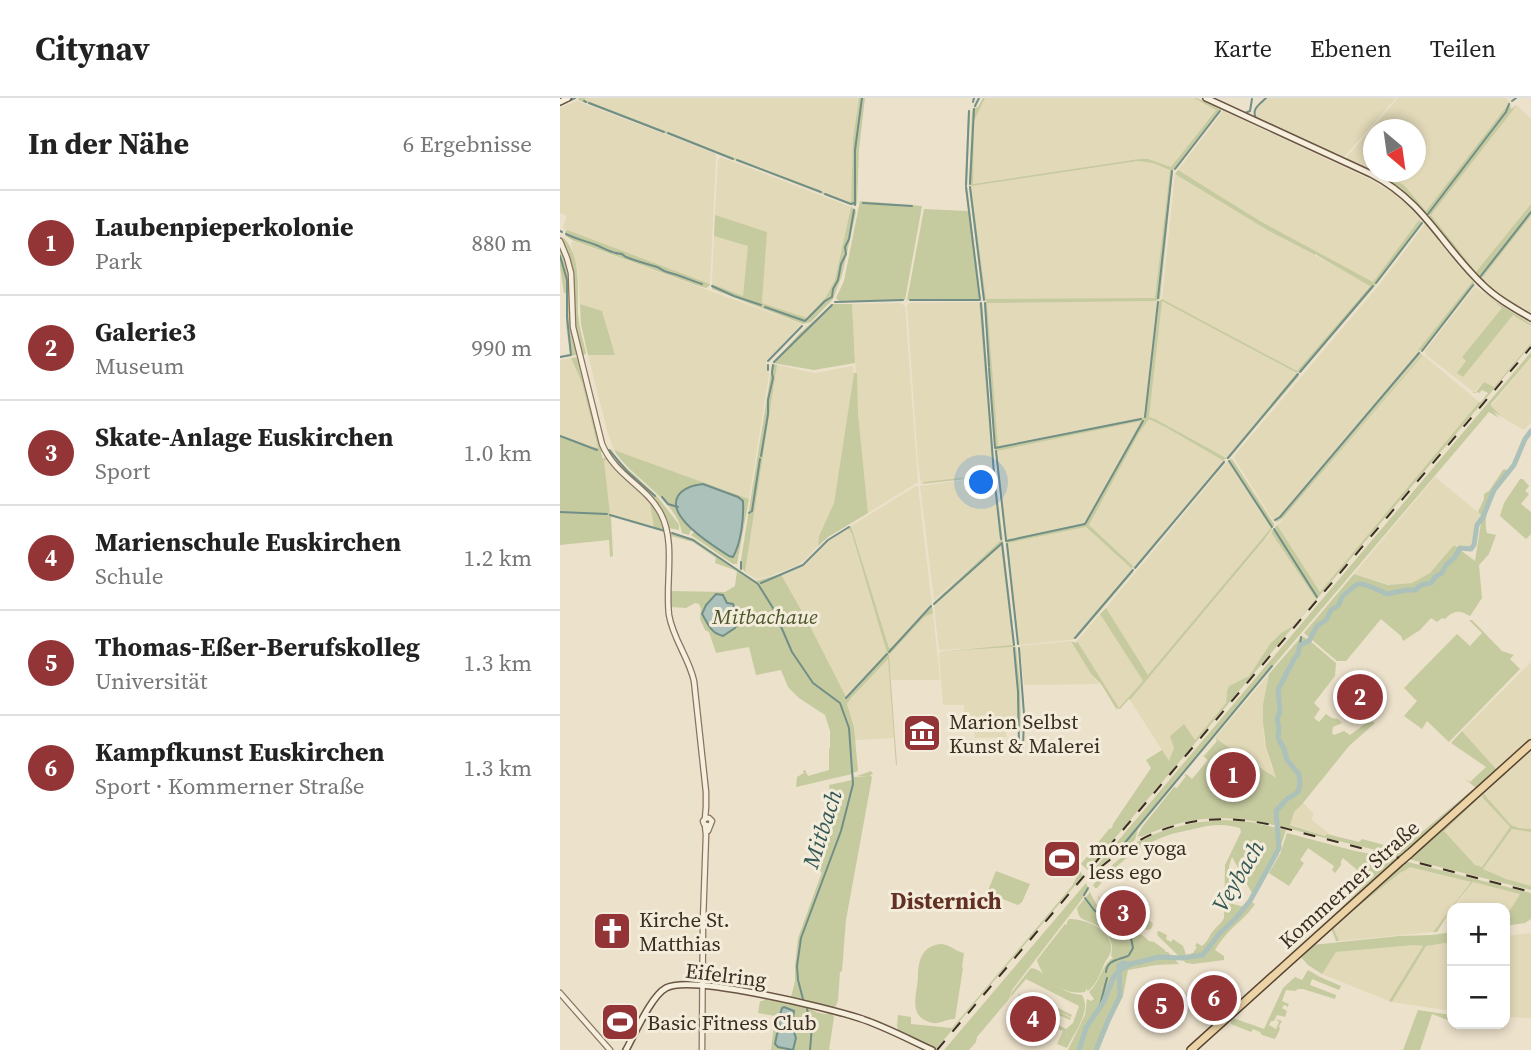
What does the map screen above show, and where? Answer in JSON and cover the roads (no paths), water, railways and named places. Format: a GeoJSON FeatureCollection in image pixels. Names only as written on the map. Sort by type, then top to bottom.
{"type":"FeatureCollection","features":[{"type":"Feature","properties":{"kind":"main road"},"geometry":{"type":"LineString","coordinates":[[560,102],[568,98]]}},
{"type":"Feature","properties":{"kind":"main road"},"geometry":{"type":"LineString","coordinates":[[1206,98],[1352,165],[1394,188],[1421,212],[1482,285],[1531,318]]}},
{"type":"Feature","properties":{"kind":"main road","name":"Kommerner Straße"},"geometry":{"type":"LineString","coordinates":[[1191,1050],[1531,744]]}},
{"type":"Feature","properties":{"kind":"main road","name":"Eifelring"},"geometry":{"type":"LineString","coordinates":[[626,1050],[661,991],[675,985],[702,985],[778,998],[845,1014],[870,1022],[932,1050]]}},
{"type":"Feature","properties":{"kind":"street"},"geometry":{"type":"LineString","coordinates":[[560,241],[571,273],[573,327],[602,444],[618,469],[654,502],[661,514],[669,548],[669,614],[693,678],[707,818],[712,821],[707,826],[706,835],[702,1050]]}},
{"type":"Feature","properties":{"kind":"street"},"geometry":{"type":"LineString","coordinates":[[560,993],[610,1050]]}},
{"type":"Feature","properties":{"kind":"water"},"geometry":{"type":"Polygon","coordinates":[[[703,484],[743,501],[741,530],[733,557],[703,539],[679,513],[676,504],[680,493],[689,487],[703,484]]]}},
{"type":"Feature","properties":{"kind":"water"},"geometry":{"type":"Polygon","coordinates":[[[716,594],[723,595],[727,603],[733,604],[739,622],[723,636],[712,630],[702,614],[716,594]]]}},
{"type":"Feature","properties":{"kind":"water"},"geometry":{"type":"Polygon","coordinates":[[[784,1007],[794,1011],[792,1026],[796,1038],[793,1050],[775,1044],[784,1007]]]}},
{"type":"Feature","properties":{"kind":"waterway"},"geometry":{"type":"LineString","coordinates":[[560,105],[575,98]]}},
{"type":"Feature","properties":{"kind":"waterway"},"geometry":{"type":"LineString","coordinates":[[855,205],[855,150],[862,98]]}},
{"type":"Feature","properties":{"kind":"waterway"},"geometry":{"type":"LineString","coordinates":[[973,102],[974,98]]}},
{"type":"Feature","properties":{"kind":"waterway"},"geometry":{"type":"LineString","coordinates":[[975,106],[979,98]]}},
{"type":"Feature","properties":{"kind":"waterway"},"geometry":{"type":"LineString","coordinates":[[1266,98],[1255,109],[1256,118],[1334,154]]}},
{"type":"Feature","properties":{"kind":"waterway"},"geometry":{"type":"LineString","coordinates":[[1512,101],[1516,98]]}},
{"type":"Feature","properties":{"kind":"waterway"},"geometry":{"type":"LineString","coordinates":[[1245,113],[1250,111],[1252,99]]}},
{"type":"Feature","properties":{"kind":"waterway"},"geometry":{"type":"LineString","coordinates":[[589,103],[664,132]]}},
{"type":"Feature","properties":{"kind":"waterway"},"geometry":{"type":"LineString","coordinates":[[1428,214],[1506,112],[1509,104]]}},
{"type":"Feature","properties":{"kind":"waterway"},"geometry":{"type":"LineString","coordinates":[[970,184],[974,109]]}},
{"type":"Feature","properties":{"kind":"waterway"},"geometry":{"type":"LineString","coordinates":[[966,185],[969,111]]}},
{"type":"Feature","properties":{"kind":"waterway"},"geometry":{"type":"LineString","coordinates":[[1175,169],[1220,111]]}},
{"type":"Feature","properties":{"kind":"waterway"},"geometry":{"type":"LineString","coordinates":[[668,133],[733,159]]}},
{"type":"Feature","properties":{"kind":"waterway"},"geometry":{"type":"LineString","coordinates":[[737,160],[821,192]]}},
{"type":"Feature","properties":{"kind":"waterway"},"geometry":{"type":"LineString","coordinates":[[1158,298],[1172,171]]}},
{"type":"Feature","properties":{"kind":"waterway"},"geometry":{"type":"LineString","coordinates":[[966,187],[980,300]]}},
{"type":"Feature","properties":{"kind":"waterway"},"geometry":{"type":"LineString","coordinates":[[970,187],[984,300]]}},
{"type":"Feature","properties":{"kind":"waterway"},"geometry":{"type":"LineString","coordinates":[[825,194],[854,203]]}},
{"type":"Feature","properties":{"kind":"waterway"},"geometry":{"type":"LineString","coordinates":[[863,203],[912,206]]}},
{"type":"Feature","properties":{"kind":"waterway"},"geometry":{"type":"LineString","coordinates":[[765,307],[805,321],[832,297],[846,254],[845,247],[854,210]]}},
{"type":"Feature","properties":{"kind":"waterway"},"geometry":{"type":"LineString","coordinates":[[1480,277],[1531,212]]}},
{"type":"Feature","properties":{"kind":"waterway"},"geometry":{"type":"LineString","coordinates":[[1376,283],[1422,223]]}},
{"type":"Feature","properties":{"kind":"waterway"},"geometry":{"type":"LineString","coordinates":[[566,234],[702,284]]}},
{"type":"Feature","properties":{"kind":"waterway"},"geometry":{"type":"LineString","coordinates":[[560,256],[567,280],[571,355],[560,357]]}},
{"type":"Feature","properties":{"kind":"waterway"},"geometry":{"type":"LineString","coordinates":[[1422,351],[1473,285]]}},
{"type":"Feature","properties":{"kind":"waterway"},"geometry":{"type":"LineString","coordinates":[[712,286],[761,305]]}},
{"type":"Feature","properties":{"kind":"waterway"},"geometry":{"type":"LineString","coordinates":[[1300,372],[1373,286]]}},
{"type":"Feature","properties":{"kind":"waterway"},"geometry":{"type":"LineString","coordinates":[[835,302],[903,300]]}},
{"type":"Feature","properties":{"kind":"waterway"},"geometry":{"type":"LineString","coordinates":[[910,300],[979,300]]}},
{"type":"Feature","properties":{"kind":"waterway"},"geometry":{"type":"LineString","coordinates":[[1145,417],[1158,302]]}},
{"type":"Feature","properties":{"kind":"waterway"},"geometry":{"type":"LineString","coordinates":[[981,303],[994,474]]}},
{"type":"Feature","properties":{"kind":"waterway"},"geometry":{"type":"LineString","coordinates":[[985,303],[989,366]]}},
{"type":"Feature","properties":{"kind":"waterway"},"geometry":{"type":"LineString","coordinates":[[774,362],[832,305]]}},
{"type":"Feature","properties":{"kind":"waterway"},"geometry":{"type":"LineString","coordinates":[[768,361],[802,326]]}},
{"type":"Feature","properties":{"kind":"waterway"},"geometry":{"type":"LineString","coordinates":[[1275,520],[1419,353]]}},
{"type":"Feature","properties":{"kind":"waterway"},"geometry":{"type":"LineString","coordinates":[[768,365],[768,370]]}},
{"type":"Feature","properties":{"kind":"waterway"},"geometry":{"type":"LineString","coordinates":[[761,456],[773,365]]}},
{"type":"Feature","properties":{"kind":"waterway"},"geometry":{"type":"LineString","coordinates":[[989,368],[995,448],[1141,419]]}},
{"type":"Feature","properties":{"kind":"waterway"},"geometry":{"type":"LineString","coordinates":[[1228,458],[1298,374]]}},
{"type":"Feature","properties":{"kind":"waterway"},"geometry":{"type":"LineString","coordinates":[[1006,541],[1085,524],[1143,421]]}},
{"type":"Feature","properties":{"kind":"waterway","name":"Veybach"},"geometry":{"type":"LineString","coordinates":[[1079,1050],[1086,1028],[1104,1001],[1114,976],[1120,970],[1131,964],[1159,957],[1203,955],[1250,901],[1276,854],[1279,848],[1276,811],[1298,792],[1300,784],[1299,774],[1287,760],[1278,738],[1278,690],[1298,654],[1300,645],[1309,641],[1317,626],[1326,620],[1331,610],[1339,605],[1341,598],[1356,585],[1365,585],[1387,594],[1415,590],[1421,585],[1431,583],[1442,573],[1460,548],[1471,549],[1477,525],[1494,490],[1514,465],[1531,431]]}},
{"type":"Feature","properties":{"kind":"waterway"},"geometry":{"type":"LineString","coordinates":[[560,436],[597,450]]}},
{"type":"Feature","properties":{"kind":"waterway"},"geometry":{"type":"LineString","coordinates":[[609,450],[627,471],[655,496]]}},
{"type":"Feature","properties":{"kind":"waterway"},"geometry":{"type":"LineString","coordinates":[[996,451],[1006,540]]}},
{"type":"Feature","properties":{"kind":"waterway"},"geometry":{"type":"LineString","coordinates":[[749,513],[752,511],[760,459]]}},
{"type":"Feature","properties":{"kind":"waterway"},"geometry":{"type":"LineString","coordinates":[[1229,461],[1272,527]]}},
{"type":"Feature","properties":{"kind":"waterway"},"geometry":{"type":"LineString","coordinates":[[1135,568],[1224,462]]}},
{"type":"Feature","properties":{"kind":"waterway"},"geometry":{"type":"LineString","coordinates":[[994,476],[1001,539]]}},
{"type":"Feature","properties":{"kind":"waterway"},"geometry":{"type":"LineString","coordinates":[[662,497],[668,504],[678,507]]}},
{"type":"Feature","properties":{"kind":"waterway","name":"Mitbach"},"geometry":{"type":"LineString","coordinates":[[560,512],[607,514]]}},
{"type":"Feature","properties":{"kind":"waterway","name":"Mitbach"},"geometry":{"type":"LineString","coordinates":[[610,515],[665,531]]}},
{"type":"Feature","properties":{"kind":"waterway"},"geometry":{"type":"LineString","coordinates":[[761,583],[803,565],[828,540],[849,527]]}},
{"type":"Feature","properties":{"kind":"waterway"},"geometry":{"type":"LineString","coordinates":[[1274,529],[1317,597]]}},
{"type":"Feature","properties":{"kind":"waterway","name":"Mitbach"},"geometry":{"type":"LineString","coordinates":[[672,533],[693,540],[758,584],[773,608],[792,652],[813,683],[840,703],[849,728],[853,784],[841,831],[801,938],[797,966],[803,999]]}},
{"type":"Feature","properties":{"kind":"waterway"},"geometry":{"type":"LineString","coordinates":[[1002,543],[1014,645]]}},
{"type":"Feature","properties":{"kind":"waterway"},"geometry":{"type":"LineString","coordinates":[[934,604],[1001,544]]}},
{"type":"Feature","properties":{"kind":"waterway"},"geometry":{"type":"LineString","coordinates":[[1007,544],[1018,644]]}},
{"type":"Feature","properties":{"kind":"waterway"},"geometry":{"type":"LineString","coordinates":[[741,562],[741,569]]}},
{"type":"Feature","properties":{"kind":"waterway"},"geometry":{"type":"LineString","coordinates":[[1075,638],[1133,570]]}},
{"type":"Feature","properties":{"kind":"waterway"},"geometry":{"type":"LineString","coordinates":[[889,652],[931,606]]}},
{"type":"Feature","properties":{"kind":"waterway","name":"Veybach"},"geometry":{"type":"LineString","coordinates":[[1300,645],[1301,637]]}},
{"type":"Feature","properties":{"kind":"waterway"},"geometry":{"type":"LineString","coordinates":[[1014,648],[1019,747]]}},
{"type":"Feature","properties":{"kind":"waterway"},"geometry":{"type":"LineString","coordinates":[[1019,648],[1024,714]]}},
{"type":"Feature","properties":{"kind":"waterway"},"geometry":{"type":"LineString","coordinates":[[846,698],[887,654]]}},
{"type":"Feature","properties":{"kind":"waterway"},"geometry":{"type":"LineString","coordinates":[[1123,845],[1272,666]]}},
{"type":"Feature","properties":{"kind":"waterway"},"geometry":{"type":"LineString","coordinates":[[1023,747],[1024,720]]}},
{"type":"Feature","properties":{"kind":"waterway"},"geometry":{"type":"LineString","coordinates":[[1093,881],[1102,870]]}},
{"type":"Feature","properties":{"kind":"waterway"},"geometry":{"type":"LineString","coordinates":[[1084,895],[1088,888]]}},
{"type":"Feature","properties":{"kind":"waterway"},"geometry":{"type":"LineString","coordinates":[[1085,898],[1094,910],[1131,938],[1133,948],[1129,955]]}},
{"type":"Feature","properties":{"kind":"waterway"},"geometry":{"type":"LineString","coordinates":[[1106,972],[1111,963],[1128,956]]}},
{"type":"Feature","properties":{"kind":"waterway","name":"Veybach"},"geometry":{"type":"LineString","coordinates":[[1096,1050],[1120,996],[1119,965],[1128,964]]}},
{"type":"Feature","properties":{"kind":"waterway","name":"Veybach"},"geometry":{"type":"LineString","coordinates":[[1099,1009],[1107,978]]}},
{"type":"Feature","properties":{"kind":"waterway","name":"Mitbach"},"geometry":{"type":"LineString","coordinates":[[807,1009],[812,1026],[810,1050]]}},
{"type":"Feature","properties":{"kind":"railway"},"geometry":{"type":"LineString","coordinates":[[937,1050],[1531,347]]}},
{"type":"Feature","properties":{"kind":"railway"},"geometry":{"type":"LineString","coordinates":[[1101,867],[1141,839],[1162,830],[1205,820],[1228,819],[1276,826],[1531,892]]}},
{"type":"Feature","properties":{"kind":"place","name":"Galerie3"},"geometry":{"type":"Point","coordinates":[1360,697]}},
{"type":"Feature","properties":{"kind":"place","name":"Marion Selbst Kunst & Malerei"},"geometry":{"type":"Point","coordinates":[922,733]}},
{"type":"Feature","properties":{"kind":"place","name":"Laubenpieperkolonie"},"geometry":{"type":"Point","coordinates":[1233,775]}},
{"type":"Feature","properties":{"kind":"place","name":"more yoga less ego"},"geometry":{"type":"Point","coordinates":[1062,859]}},
{"type":"Feature","properties":{"kind":"place","name":"Skate-Anlage Euskirchen"},"geometry":{"type":"Point","coordinates":[1123,913]}},
{"type":"Feature","properties":{"kind":"place","name":"Kirche St. Matthias"},"geometry":{"type":"Point","coordinates":[612,931]}},
{"type":"Feature","properties":{"kind":"place","name":"Kampfkunst Euskirchen"},"geometry":{"type":"Point","coordinates":[1214,998]}},
{"type":"Feature","properties":{"kind":"place","name":"Thomas-Eßer-Berufskolleg"},"geometry":{"type":"Point","coordinates":[1161,1006]}},
{"type":"Feature","properties":{"kind":"place","name":"Marienschule Euskirchen"},"geometry":{"type":"Point","coordinates":[1033,1019]}},
{"type":"Feature","properties":{"kind":"place","name":"Basic Fitness Club"},"geometry":{"type":"Point","coordinates":[620,1022]}},
{"type":"Feature","properties":{"kind":"district","name":"Disternich"},"geometry":{"type":"Point","coordinates":[946,901]}},
{"type":"Feature","properties":{"kind":"park label","name":"Mitbachaue"},"geometry":{"type":"Point","coordinates":[765,616]}}]}
